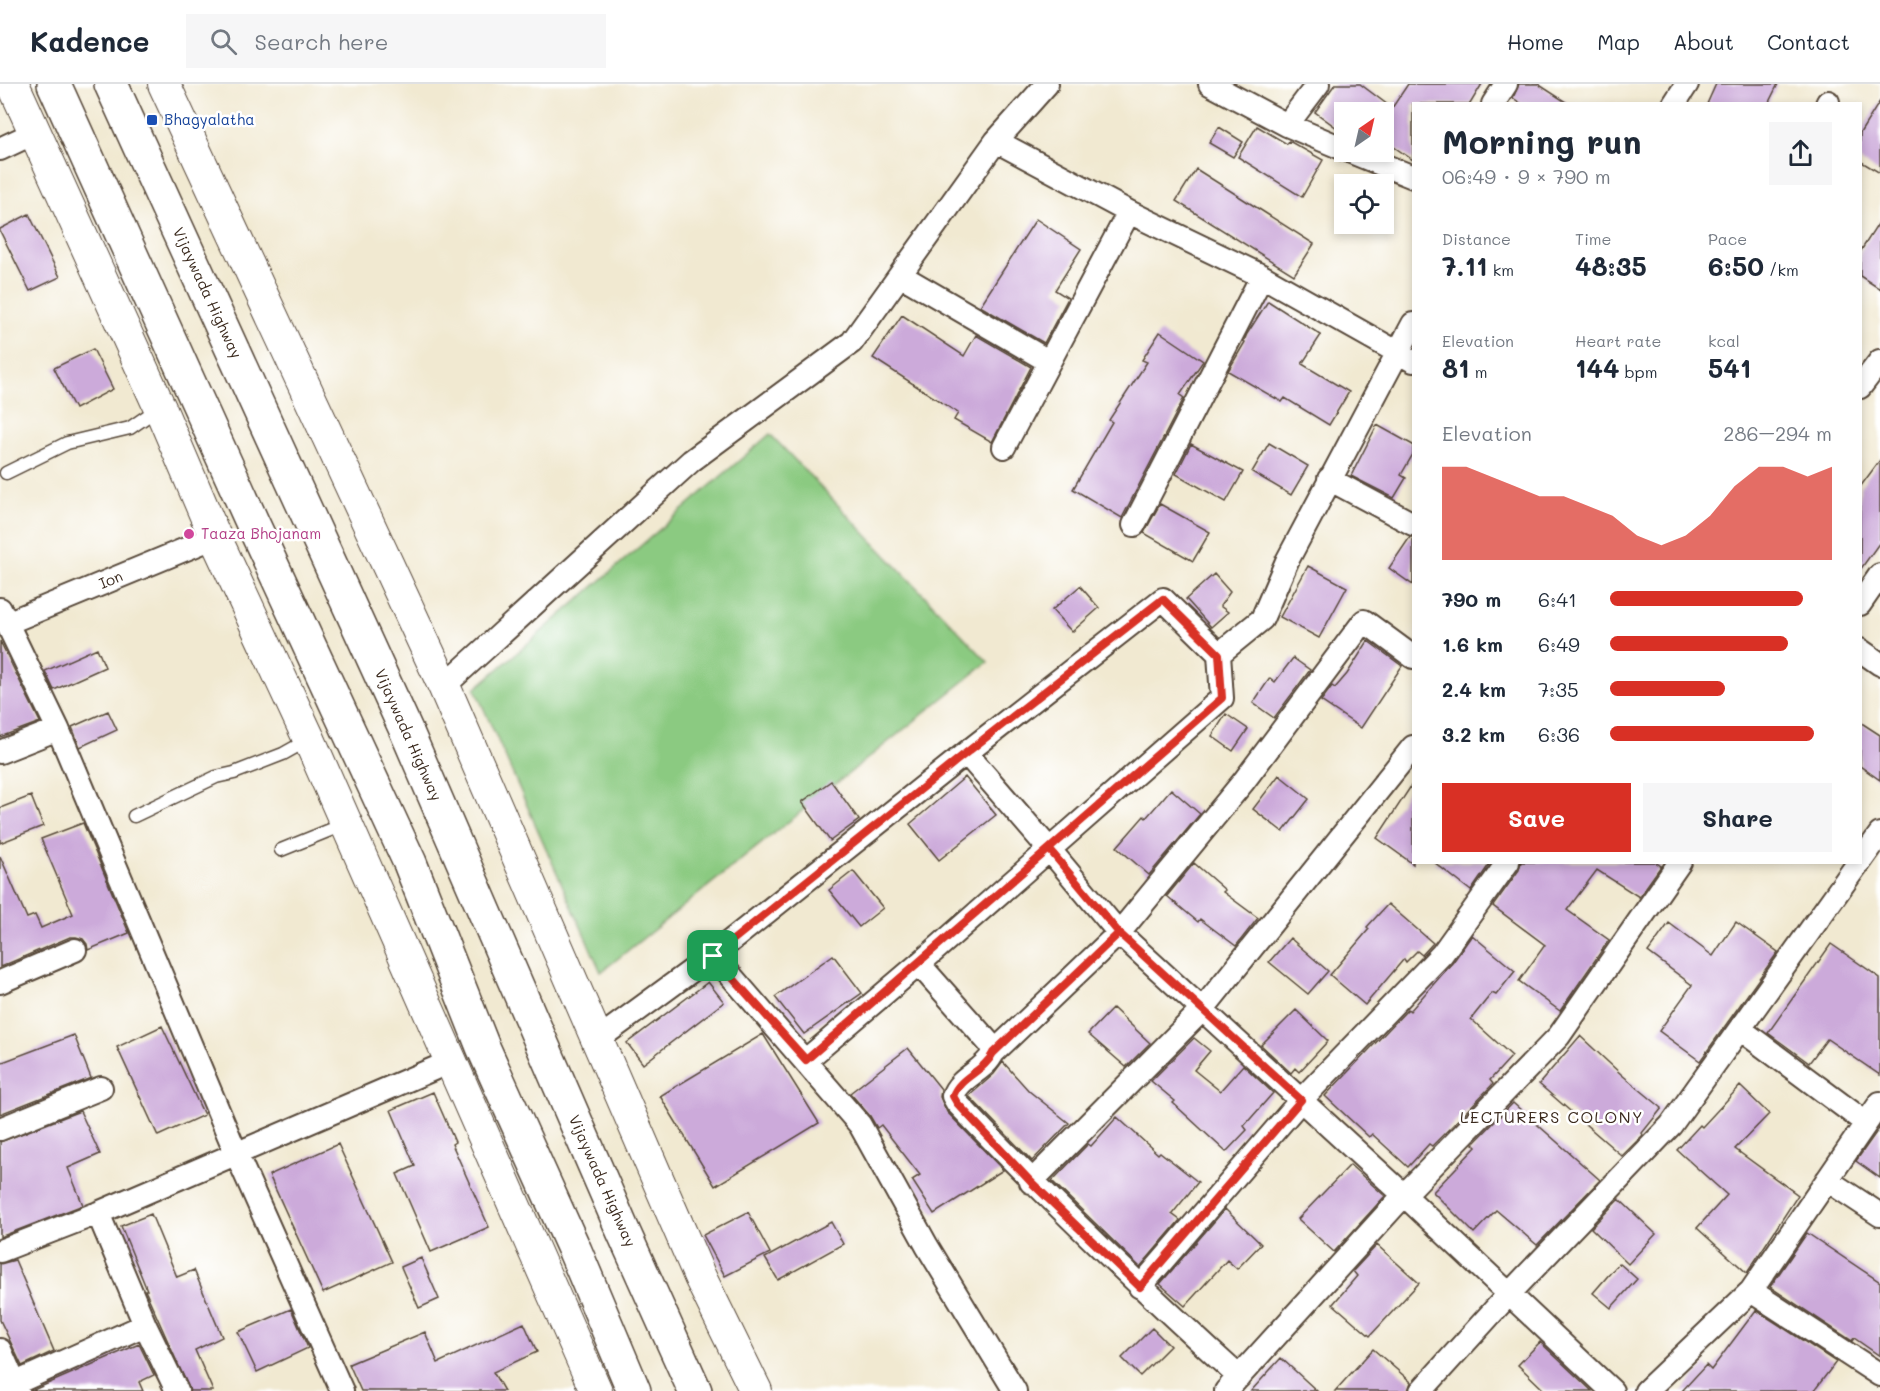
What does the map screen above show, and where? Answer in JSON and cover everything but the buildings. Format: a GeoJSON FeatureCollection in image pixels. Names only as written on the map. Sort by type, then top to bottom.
{"type":"FeatureCollection","features":[{"type":"Feature","properties":{"kind":"highway"},"geometry":{"type":"LineString","coordinates":[[54,84],[252,522],[410,863],[483,1047],[575,1251],[634,1391]]}},
{"type":"Feature","properties":{"kind":"highway","name":"Vijaywada Highway"},"geometry":{"type":"LineString","coordinates":[[111,84],[402,719],[623,1231],[695,1391]]}},
{"type":"Feature","properties":{"kind":"highway"},"geometry":{"type":"LineString","coordinates":[[575,1251],[623,1231]]}},
{"type":"Feature","properties":{"kind":"street"},"geometry":{"type":"LineString","coordinates":[[13,84],[160,408],[215,537],[309,739],[596,1391]]}},
{"type":"Feature","properties":{"kind":"street"},"geometry":{"type":"LineString","coordinates":[[164,84],[444,686],[700,1277],[756,1391]]}},
{"type":"Feature","properties":{"kind":"street"},"geometry":{"type":"LineString","coordinates":[[444,686],[691,461],[852,342],[996,141],[1047,84]]}},
{"type":"Feature","properties":{"kind":"street"},"geometry":{"type":"LineString","coordinates":[[1210,84],[1287,125],[1334,145]]}},
{"type":"Feature","properties":{"kind":"street"},"geometry":{"type":"LineString","coordinates":[[1287,125],[1318,84]]}},
{"type":"Feature","properties":{"kind":"street"},"geometry":{"type":"LineString","coordinates":[[1494,102],[1506,84]]}},
{"type":"Feature","properties":{"kind":"street"},"geometry":{"type":"LineString","coordinates":[[1675,102],[1687,84]]}},
{"type":"Feature","properties":{"kind":"street"},"geometry":{"type":"LineString","coordinates":[[0,149],[36,132]]}},
{"type":"Feature","properties":{"kind":"street"},"geometry":{"type":"LineString","coordinates":[[996,141],[1129,212],[1262,276],[1405,356]]}},
{"type":"Feature","properties":{"kind":"street"},"geometry":{"type":"LineString","coordinates":[[1376,162],[1412,177]]}},
{"type":"Feature","properties":{"kind":"street"},"geometry":{"type":"LineString","coordinates":[[1004,447],[1129,212]]}},
{"type":"Feature","properties":{"kind":"street"},"geometry":{"type":"LineString","coordinates":[[900,275],[1048,361]]}},
{"type":"Feature","properties":{"kind":"street"},"geometry":{"type":"LineString","coordinates":[[1134,525],[1262,276]]}},
{"type":"Feature","properties":{"kind":"street"},"geometry":{"type":"LineString","coordinates":[[1219,654],[1262,620],[1287,561],[1329,479],[1405,356],[1412,328]]}},
{"type":"Feature","properties":{"kind":"street"},"geometry":{"type":"LineString","coordinates":[[1862,384],[1875,361]]}},
{"type":"Feature","properties":{"kind":"street"},"geometry":{"type":"LineString","coordinates":[[1329,479],[1412,523]]}},
{"type":"Feature","properties":{"kind":"street","name":"Ion"},"geometry":{"type":"LineString","coordinates":[[3,616],[215,537]]}},
{"type":"Feature","properties":{"kind":"street"},"geometry":{"type":"LineString","coordinates":[[1862,601],[1880,575]]}},
{"type":"Feature","properties":{"kind":"street"},"geometry":{"type":"LineString","coordinates":[[597,1040],[713,956],[1163,599],[1219,654],[1222,698],[920,964],[806,1060]]}},
{"type":"Feature","properties":{"kind":"street"},"geometry":{"type":"LineString","coordinates":[[3,616],[58,729],[236,1153],[342,1391]]}},
{"type":"Feature","properties":{"kind":"street"},"geometry":{"type":"LineString","coordinates":[[1412,656],[1364,621],[1244,781],[1119,933],[993,1053],[990,1060],[956,1089],[953,1096],[1031,1182],[1140,1287],[1232,1384],[1404,1195],[1559,1036],[1679,864]]}},
{"type":"Feature","properties":{"kind":"street"},"geometry":{"type":"LineString","coordinates":[[1862,651],[1880,664]]}},
{"type":"Feature","properties":{"kind":"street"},"geometry":{"type":"LineString","coordinates":[[0,752],[58,729]]}},
{"type":"Feature","properties":{"kind":"street"},"geometry":{"type":"LineString","coordinates":[[1031,1182],[1202,1010],[1412,748]]}},
{"type":"Feature","properties":{"kind":"street"},"geometry":{"type":"LineString","coordinates":[[966,753],[1119,933],[1404,1195],[1612,1391]]}},
{"type":"Feature","properties":{"kind":"street"},"geometry":{"type":"LineString","coordinates":[[1862,859],[1880,834]]}},
{"type":"Feature","properties":{"kind":"street"},"geometry":{"type":"LineString","coordinates":[[1140,1287],[1301,1100],[1442,954],[1507,864]]}},
{"type":"Feature","properties":{"kind":"street"},"geometry":{"type":"LineString","coordinates":[[1421,1391],[1509,1294],[1671,1125],[1859,864]]}},
{"type":"Feature","properties":{"kind":"street"},"geometry":{"type":"LineString","coordinates":[[0,982],[75,950]]}},
{"type":"Feature","properties":{"kind":"street"},"geometry":{"type":"LineString","coordinates":[[713,956],[806,1060],[860,1125],[927,1246],[1015,1391]]}},
{"type":"Feature","properties":{"kind":"street"},"geometry":{"type":"LineString","coordinates":[[920,964],[990,1044],[993,1053]]}},
{"type":"Feature","properties":{"kind":"street"},"geometry":{"type":"LineString","coordinates":[[1740,1029],[1866,1123]]}},
{"type":"Feature","properties":{"kind":"street"},"geometry":{"type":"LineString","coordinates":[[0,1251],[98,1213],[452,1061]]}},
{"type":"Feature","properties":{"kind":"street"},"geometry":{"type":"LineString","coordinates":[[0,1129],[101,1088]]}},
{"type":"Feature","properties":{"kind":"street"},"geometry":{"type":"LineString","coordinates":[[1646,1391],[1751,1291],[1880,1103]]}},
{"type":"Feature","properties":{"kind":"street"},"geometry":{"type":"LineString","coordinates":[[1827,1180],[1880,1215]]}},
{"type":"Feature","properties":{"kind":"street"},"geometry":{"type":"LineString","coordinates":[[98,1213],[145,1325],[177,1391]]}},
{"type":"Feature","properties":{"kind":"street"},"geometry":{"type":"LineString","coordinates":[[1751,1291],[1880,1375]]}},
{"type":"Feature","properties":{"kind":"street"},"geometry":{"type":"LineString","coordinates":[[0,1350],[11,1388],[145,1325]]}},
{"type":"Feature","properties":{"kind":"lane"},"geometry":{"type":"LineString","coordinates":[[6,473],[67,443],[130,428],[160,408]]}},
{"type":"Feature","properties":{"kind":"lane"},"geometry":{"type":"LineString","coordinates":[[134,816],[216,777],[234,773],[283,754],[309,739]]}},
{"type":"Feature","properties":{"kind":"lane"},"geometry":{"type":"LineString","coordinates":[[281,850],[346,824]]}},
{"type":"Feature","properties":{"kind":"green space"},"geometry":{"type":"Polygon","coordinates":[[[770,434],[988,662],[601,972],[475,689],[770,434]]]}},
{"type":"Feature","properties":{"kind":"place","name":"Bhagyalatha"},"geometry":{"type":"Point","coordinates":[152,120]}},
{"type":"Feature","properties":{"kind":"place","name":"Taaza Bhojanam"},"geometry":{"type":"Point","coordinates":[189,534]}},
{"type":"Feature","properties":{"kind":"district","name":"LECTURERS COLONY"},"geometry":{"type":"Point","coordinates":[1552,1117]}},
{"type":"Feature","properties":{"kind":"route"},"geometry":{"type":"LineString","coordinates":[[713,956],[806,1060],[920,964],[1049,849],[1119,933],[1301,1100],[1140,1287],[1031,1182],[953,1096],[956,1089],[990,1060],[993,1053],[1119,933],[1084,891],[1049,849],[1222,698],[1219,654],[1163,599],[713,956]]}}]}
